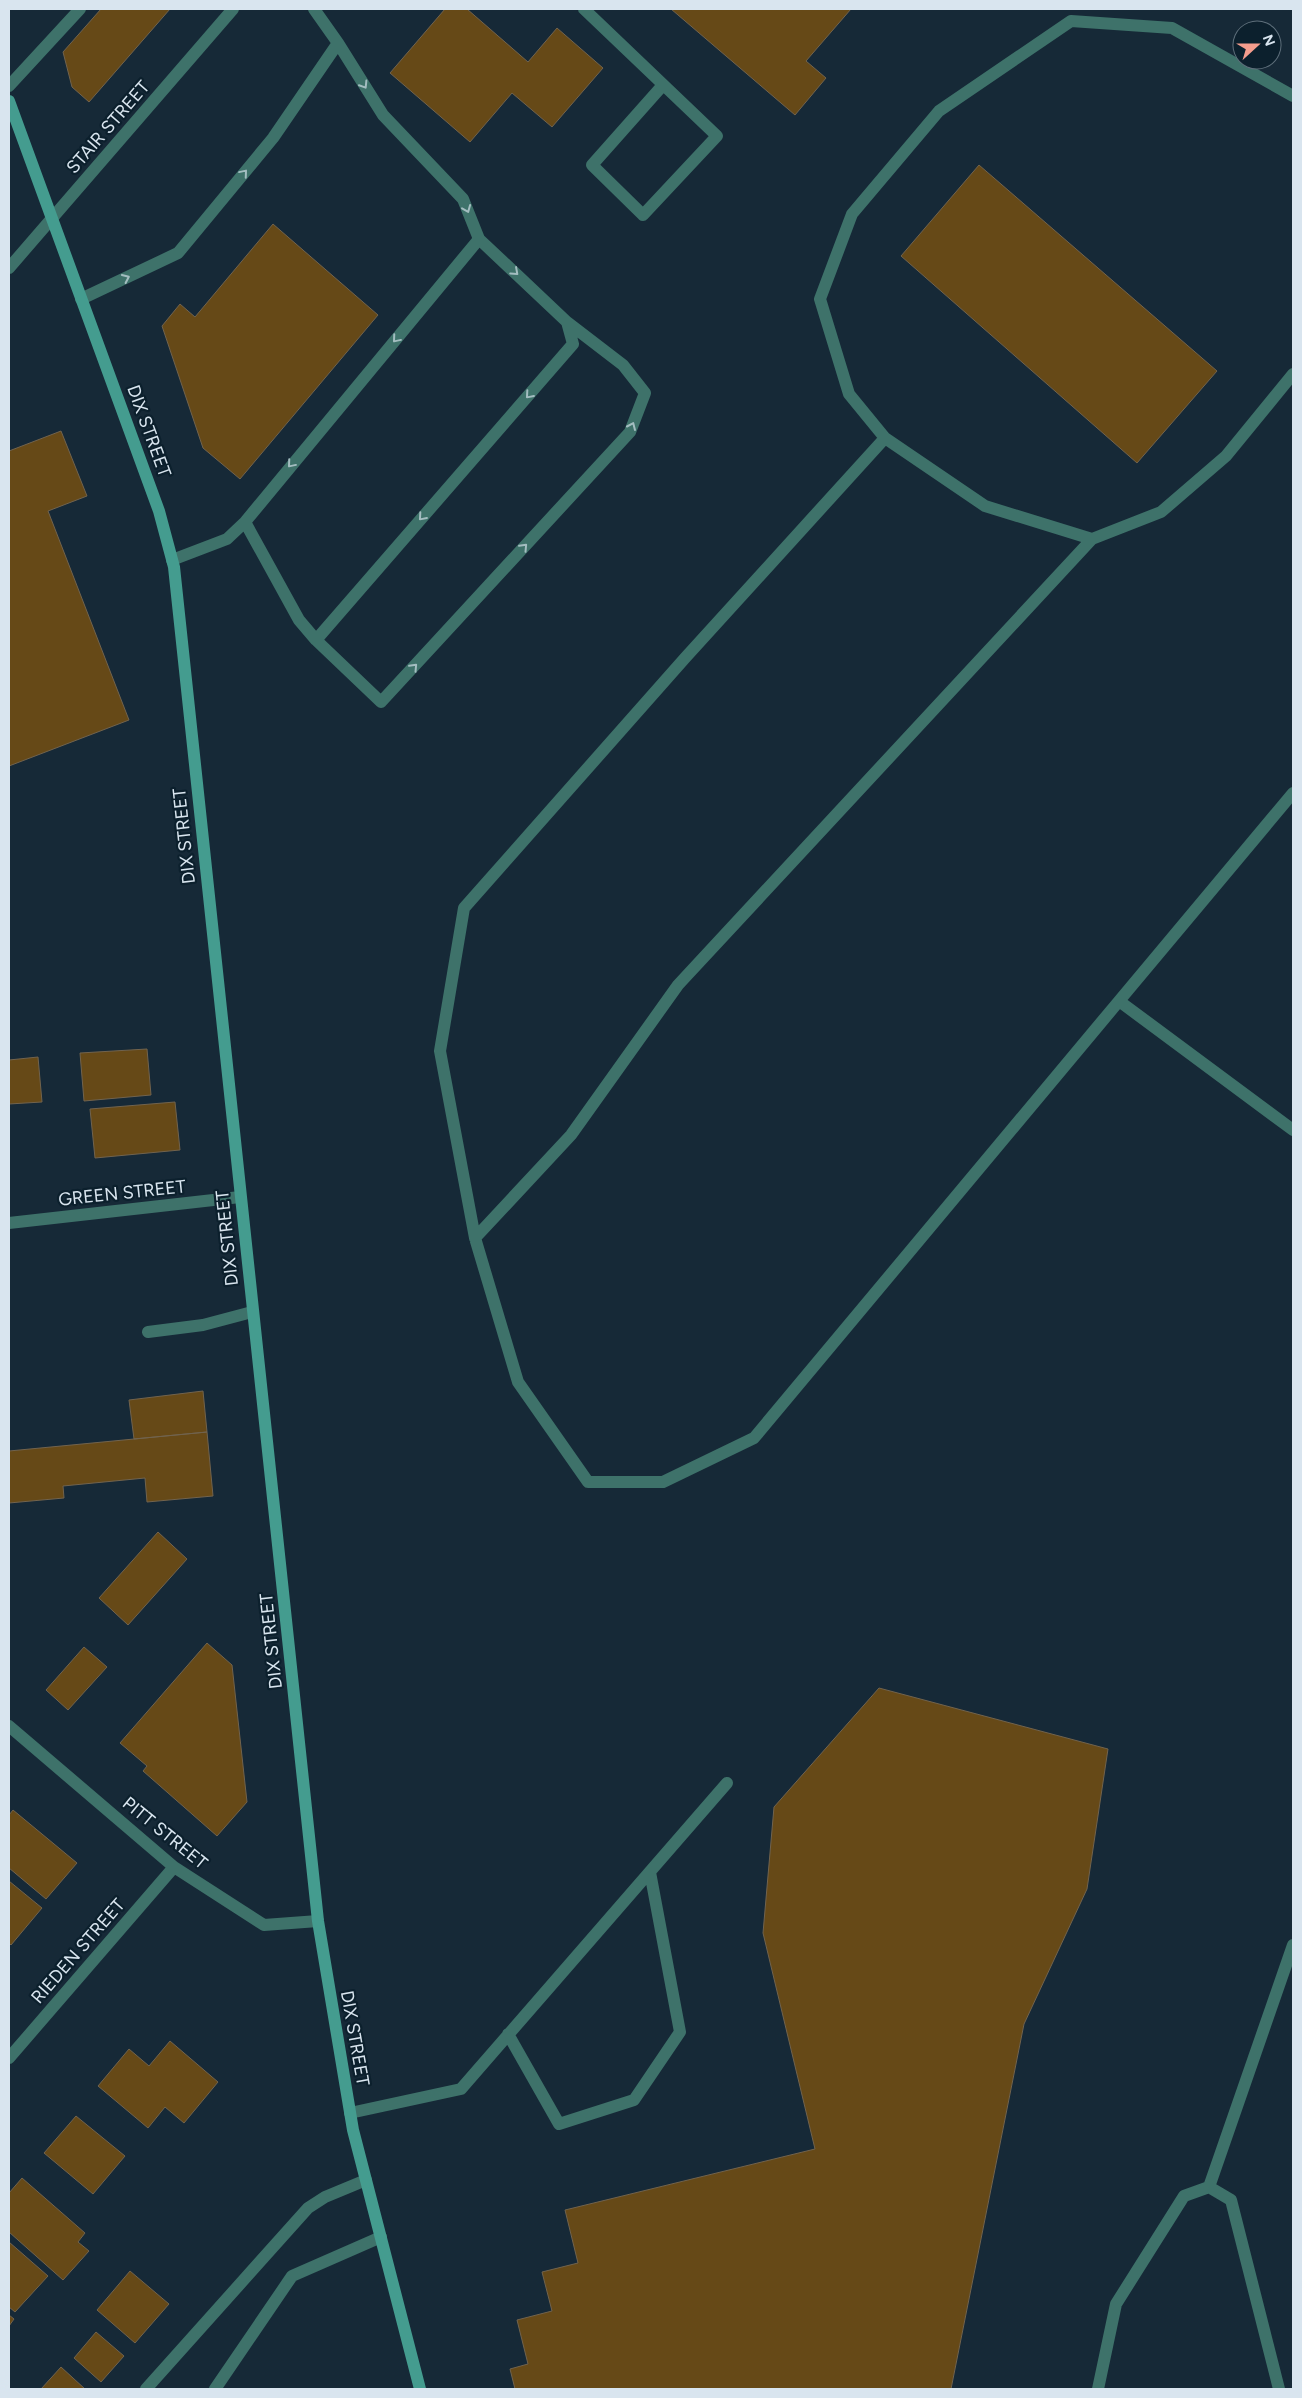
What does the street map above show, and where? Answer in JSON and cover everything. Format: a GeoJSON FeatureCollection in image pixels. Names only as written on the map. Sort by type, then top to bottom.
{"type":"FeatureCollection","features":[{"type":"Feature","properties":{"kind":"street"},"geometry":{"type":"LineString","coordinates":[[9,86],[80,9]]}},
{"type":"Feature","properties":{"kind":"street","name":"STAIR STREET"},"geometry":{"type":"LineString","coordinates":[[9,268],[233,9]]}},
{"type":"Feature","properties":{"kind":"street"},"geometry":{"type":"LineString","coordinates":[[245,522],[299,620],[316,640],[381,702],[630,432],[645,393],[623,365],[567,322],[479,239],[463,199],[383,115],[338,43],[314,9]]}},
{"type":"Feature","properties":{"kind":"street"},"geometry":{"type":"LineString","coordinates":[[584,9],[717,136],[643,215],[592,165],[663,85]]}},
{"type":"Feature","properties":{"kind":"street"},"geometry":{"type":"LineString","coordinates":[[1092,539],[985,506],[885,438],[849,394],[820,299],[852,214],[939,111],[1071,21],[1172,28],[1293,96]]}},
{"type":"Feature","properties":{"kind":"street"},"geometry":{"type":"LineString","coordinates":[[82,299],[178,253],[273,138],[338,43]]}},
{"type":"Feature","properties":{"kind":"street","name":"DIX STREET"},"geometry":{"type":"LineString","coordinates":[[9,100],[159,511],[172,560],[318,1920],[350,2113],[420,2389]]}},
{"type":"Feature","properties":{"kind":"street"},"geometry":{"type":"LineString","coordinates":[[172,560],[226,539],[245,522],[479,239]]}},
{"type":"Feature","properties":{"kind":"street"},"geometry":{"type":"LineString","coordinates":[[316,640],[573,344],[567,322]]}},
{"type":"Feature","properties":{"kind":"street"},"geometry":{"type":"LineString","coordinates":[[474,1238],[570,1135],[678,985],[1092,539],[1161,512],[1226,456],[1293,374]]}},
{"type":"Feature","properties":{"kind":"street"},"geometry":{"type":"LineString","coordinates":[[885,438],[685,658],[464,908],[440,1051],[474,1238],[518,1382],[588,1482],[663,1482],[754,1438],[1293,793]]}},
{"type":"Feature","properties":{"kind":"street"},"geometry":{"type":"LineString","coordinates":[[1119,1001],[1293,1130]]}},
{"type":"Feature","properties":{"kind":"street","name":"GREEN STREET"},"geometry":{"type":"LineString","coordinates":[[9,1223],[240,1197]]}},
{"type":"Feature","properties":{"kind":"street"},"geometry":{"type":"LineString","coordinates":[[148,1332],[203,1325],[252,1312]]}},
{"type":"Feature","properties":{"kind":"street","name":"PITT STREET"},"geometry":{"type":"LineString","coordinates":[[9,1726],[174,1867],[264,1925],[318,1920]]}},
{"type":"Feature","properties":{"kind":"street"},"geometry":{"type":"LineString","coordinates":[[350,2113],[460,2089],[727,1783]]}},
{"type":"Feature","properties":{"kind":"street","name":"RIEDEN STREET"},"geometry":{"type":"LineString","coordinates":[[9,2058],[174,1867]]}},
{"type":"Feature","properties":{"kind":"street"},"geometry":{"type":"LineString","coordinates":[[508,2034],[559,2124],[634,2100],[680,2032],[650,1872]]}},
{"type":"Feature","properties":{"kind":"street"},"geometry":{"type":"LineString","coordinates":[[1209,2187],[1293,1945]]}},
{"type":"Feature","properties":{"kind":"street"},"geometry":{"type":"LineString","coordinates":[[146,2389],[308,2208],[325,2197],[366,2180]]}},
{"type":"Feature","properties":{"kind":"street"},"geometry":{"type":"LineString","coordinates":[[1098,2389],[1116,2304],[1184,2196],[1209,2187],[1232,2200],[1279,2389]]}},
{"type":"Feature","properties":{"kind":"street"},"geometry":{"type":"LineString","coordinates":[[215,2389],[292,2276],[381,2237]]}},
{"type":"Feature","properties":{"kind":"building"},"geometry":{"type":"Polygon","coordinates":[[[101,9],[170,9],[89,102],[72,87],[63,52],[101,9]]]}},
{"type":"Feature","properties":{"kind":"building"},"geometry":{"type":"Polygon","coordinates":[[[445,9],[467,9],[528,62],[557,28],[603,68],[552,127],[512,93],[470,142],[390,73],[445,9]]]}},
{"type":"Feature","properties":{"kind":"building"},"geometry":{"type":"Polygon","coordinates":[[[671,9],[851,9],[806,61],[826,78],[795,115],[671,9]]]}},
{"type":"Feature","properties":{"kind":"building"},"geometry":{"type":"Polygon","coordinates":[[[979,165],[1217,371],[1137,463],[901,256],[979,165]]]}},
{"type":"Feature","properties":{"kind":"building"},"geometry":{"type":"Polygon","coordinates":[[[273,224],[378,315],[240,479],[203,448],[162,326],[180,304],[195,317],[273,224]]]}},
{"type":"Feature","properties":{"kind":"building"},"geometry":{"type":"Polygon","coordinates":[[[61,431],[87,496],[48,511],[129,720],[9,766],[9,451],[61,431]]]}},
{"type":"Feature","properties":{"kind":"building"},"geometry":{"type":"Polygon","coordinates":[[[147,1049],[151,1095],[84,1101],[80,1053],[147,1049]]]}},
{"type":"Feature","properties":{"kind":"building"},"geometry":{"type":"Polygon","coordinates":[[[38,1057],[42,1102],[9,1104],[9,1060],[38,1057]]]}},
{"type":"Feature","properties":{"kind":"building"},"geometry":{"type":"Polygon","coordinates":[[[175,1102],[180,1150],[95,1158],[90,1109],[175,1102]]]}},
{"type":"Feature","properties":{"kind":"building"},"geometry":{"type":"Polygon","coordinates":[[[203,1391],[207,1432],[134,1439],[129,1400],[203,1391]]]}},
{"type":"Feature","properties":{"kind":"building"},"geometry":{"type":"Polygon","coordinates":[[[207,1432],[213,1496],[147,1502],[145,1478],[63,1486],[64,1498],[9,1503],[9,1451],[207,1432]]]}},
{"type":"Feature","properties":{"kind":"building"},"geometry":{"type":"Polygon","coordinates":[[[158,1532],[187,1559],[128,1625],[99,1598],[158,1532]]]}},
{"type":"Feature","properties":{"kind":"building"},"geometry":{"type":"Polygon","coordinates":[[[207,1643],[232,1665],[247,1802],[217,1836],[143,1771],[147,1766],[120,1743],[207,1643]]]}},
{"type":"Feature","properties":{"kind":"building"},"geometry":{"type":"Polygon","coordinates":[[[84,1647],[107,1667],[68,1710],[46,1690],[84,1647]]]}},
{"type":"Feature","properties":{"kind":"building"},"geometry":{"type":"Polygon","coordinates":[[[879,1688],[1108,1749],[1087,1889],[1024,2024],[951,2389],[515,2389],[510,2369],[528,2364],[517,2320],[552,2311],[542,2272],[578,2263],[565,2210],[815,2149],[763,1933],[774,1807],[879,1688]]]}},
{"type":"Feature","properties":{"kind":"building"},"geometry":{"type":"Polygon","coordinates":[[[13,1810],[77,1863],[46,1899],[9,1868],[9,1815],[13,1810]]]}},
{"type":"Feature","properties":{"kind":"building"},"geometry":{"type":"Polygon","coordinates":[[[9,1881],[42,1908],[11,1945],[9,1943],[9,1881]]]}},
{"type":"Feature","properties":{"kind":"building"},"geometry":{"type":"Polygon","coordinates":[[[170,2041],[218,2082],[184,2123],[165,2107],[148,2128],[98,2086],[129,2049],[149,2066],[170,2041]]]}},
{"type":"Feature","properties":{"kind":"building"},"geometry":{"type":"Polygon","coordinates":[[[76,2116],[125,2156],[93,2194],[44,2153],[76,2116]]]}},
{"type":"Feature","properties":{"kind":"building"},"geometry":{"type":"Polygon","coordinates":[[[22,2178],[85,2233],[78,2242],[89,2251],[63,2280],[9,2232],[9,2193],[22,2178]]]}},
{"type":"Feature","properties":{"kind":"building"},"geometry":{"type":"Polygon","coordinates":[[[9,2242],[48,2276],[15,2312],[9,2307],[9,2242]]]}},
{"type":"Feature","properties":{"kind":"building"},"geometry":{"type":"Polygon","coordinates":[[[130,2271],[169,2304],[135,2343],[97,2310],[130,2271]]]}},
{"type":"Feature","properties":{"kind":"building"},"geometry":{"type":"Polygon","coordinates":[[[9,2315],[14,2319],[9,2326],[9,2315]]]}},
{"type":"Feature","properties":{"kind":"building"},"geometry":{"type":"Polygon","coordinates":[[[96,2332],[124,2356],[101,2382],[74,2358],[96,2332]]]}},
{"type":"Feature","properties":{"kind":"building"},"geometry":{"type":"Polygon","coordinates":[[[61,2367],[85,2389],[41,2389],[61,2367]]]}}]}
